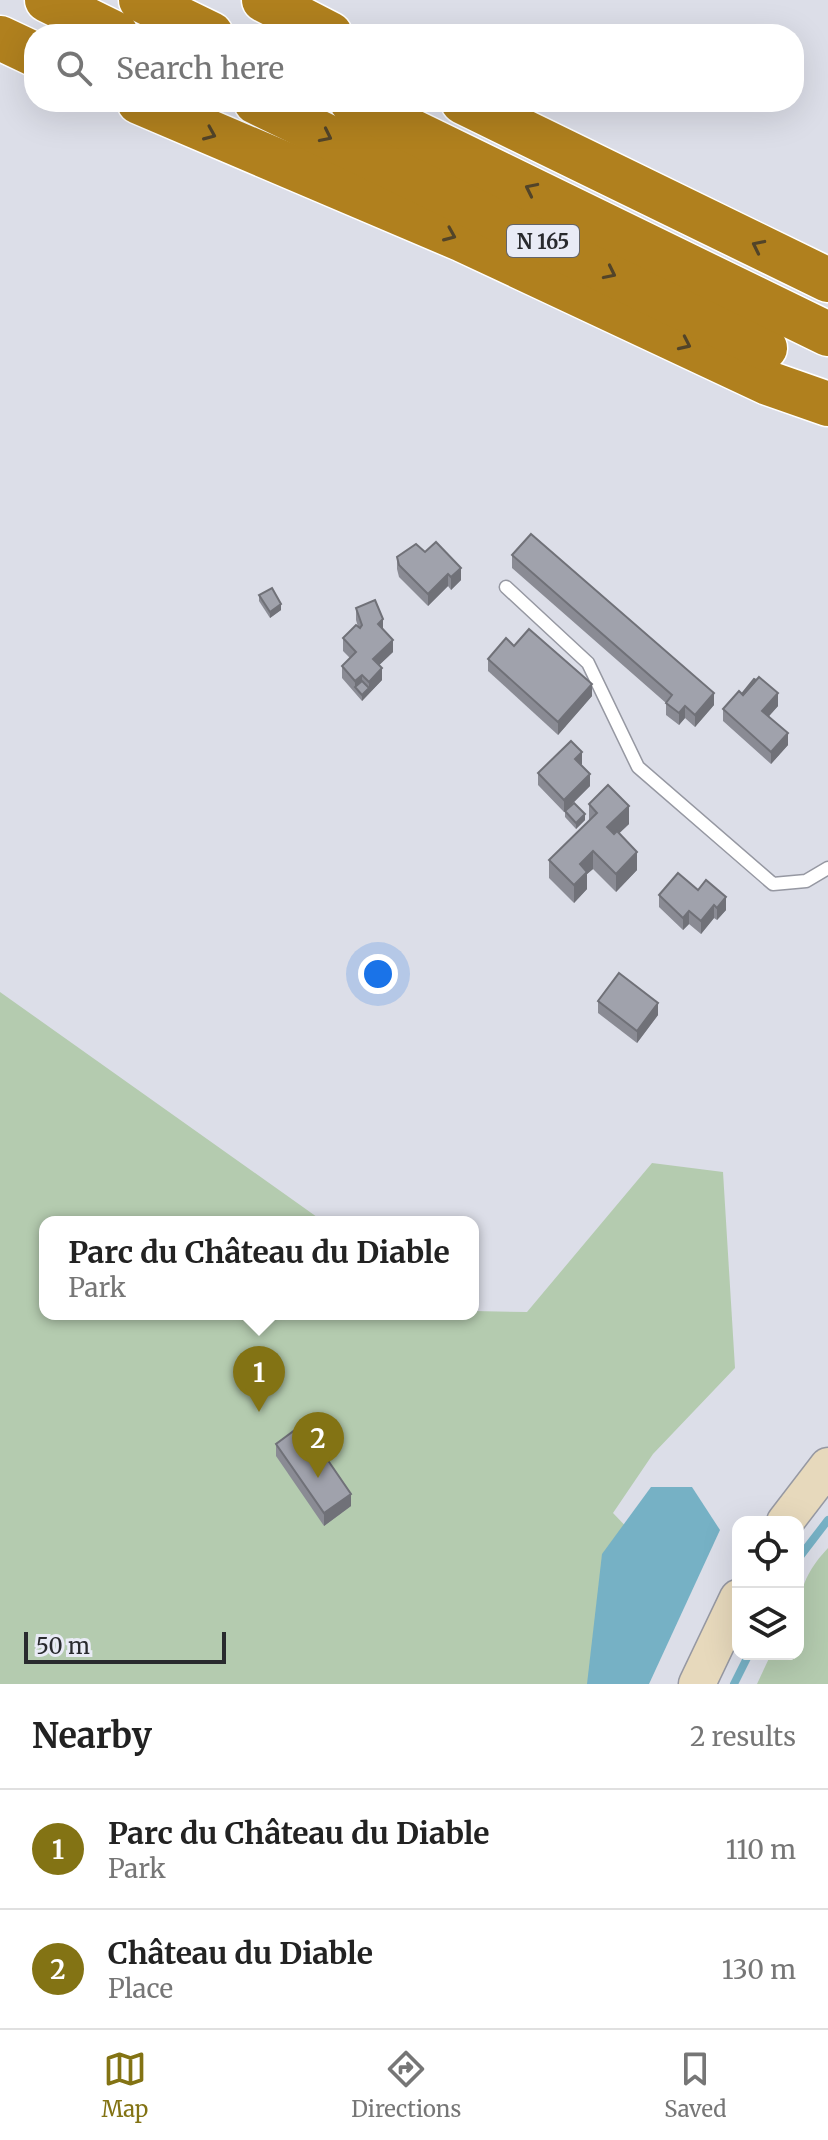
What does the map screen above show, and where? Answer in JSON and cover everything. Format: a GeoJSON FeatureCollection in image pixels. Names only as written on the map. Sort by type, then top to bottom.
{"type":"FeatureCollection","features":[{"type":"Feature","properties":{"kind":"highway"},"geometry":{"type":"LineString","coordinates":[[47,0],[96,24]]}},
{"type":"Feature","properties":{"kind":"highway"},"geometry":{"type":"LineString","coordinates":[[141,0],[190,24]]}},
{"type":"Feature","properties":{"kind":"highway"},"geometry":{"type":"LineString","coordinates":[[264,0],[311,24]]}},
{"type":"Feature","properties":{"kind":"highway"},"geometry":{"type":"LineString","coordinates":[[0,38],[24,49]]}},
{"type":"Feature","properties":{"kind":"highway"},"geometry":{"type":"LineString","coordinates":[[162,112],[463,240],[768,383],[828,404]]}},
{"type":"Feature","properties":{"kind":"highway","name":"N 165"},"geometry":{"type":"LineString","coordinates":[[277,112],[785,358],[828,384]]}},
{"type":"Feature","properties":{"kind":"highway","name":"N 165"},"geometry":{"type":"LineString","coordinates":[[373,112],[828,334]]}},
{"type":"Feature","properties":{"kind":"highway"},"geometry":{"type":"LineString","coordinates":[[484,112],[828,280]]}},
{"type":"Feature","properties":{"kind":"street"},"geometry":{"type":"LineString","coordinates":[[790,1516],[828,1466]]}},
{"type":"Feature","properties":{"kind":"street"},"geometry":{"type":"LineString","coordinates":[[697,1684],[732,1611]]}},
{"type":"Feature","properties":{"kind":"lane"},"geometry":{"type":"LineString","coordinates":[[506,587],[588,663],[638,767],[649,777],[773,884],[806,881],[828,868]]}},
{"type":"Feature","properties":{"kind":"green space"},"geometry":{"type":"Polygon","coordinates":[[[0,992],[316,1216],[39,1216],[39,1320],[479,1320],[479,1311],[527,1312],[652,1163],[723,1172],[735,1368],[653,1454],[613,1513],[636,1537],[603,1684],[0,1684],[0,992]]]}},
{"type":"Feature","properties":{"kind":"green space"},"geometry":{"type":"Polygon","coordinates":[[[828,1548],[828,1684],[757,1684],[768,1660],[804,1660],[804,1585],[828,1548]]]}},
{"type":"Feature","properties":{"kind":"water"},"geometry":{"type":"Polygon","coordinates":[[[651,1487],[692,1487],[720,1530],[649,1684],[587,1684],[602,1554],[651,1487]]]}},
{"type":"Feature","properties":{"kind":"building"},"geometry":{"type":"Polygon","coordinates":[[[531,534],[714,693],[695,715],[685,706],[679,713],[666,703],[672,695],[512,555],[531,534]]]}},
{"type":"Feature","properties":{"kind":"building"},"geometry":{"type":"Polygon","coordinates":[[[436,542],[461,568],[451,577],[448,574],[428,594],[399,565],[397,557],[416,544],[425,552],[436,542]]]}},
{"type":"Feature","properties":{"kind":"building"},"geometry":{"type":"Polygon","coordinates":[[[272,588],[281,604],[270,612],[259,595],[272,588]]]}},
{"type":"Feature","properties":{"kind":"building"},"geometry":{"type":"Polygon","coordinates":[[[375,600],[383,619],[378,624],[393,640],[373,659],[382,668],[369,682],[362,675],[355,681],[342,666],[356,652],[343,638],[356,625],[360,628],[362,625],[356,608],[375,600]]]}},
{"type":"Feature","properties":{"kind":"building"},"geometry":{"type":"Polygon","coordinates":[[[529,629],[592,684],[558,722],[488,659],[506,638],[514,646],[529,629]]]}},
{"type":"Feature","properties":{"kind":"building"},"geometry":{"type":"Polygon","coordinates":[[[759,677],[778,693],[762,711],[788,733],[771,752],[723,709],[739,691],[743,695],[759,677]]]}},
{"type":"Feature","properties":{"kind":"building"},"geometry":{"type":"Polygon","coordinates":[[[362,681],[369,688],[362,695],[355,687],[362,681]]]}},
{"type":"Feature","properties":{"kind":"building"},"geometry":{"type":"Polygon","coordinates":[[[571,741],[582,752],[575,759],[590,774],[564,800],[538,773],[571,741]]]}},
{"type":"Feature","properties":{"kind":"building"},"geometry":{"type":"Polygon","coordinates":[[[608,785],[629,806],[607,827],[614,834],[617,831],[637,852],[616,874],[593,851],[580,864],[587,872],[574,885],[549,860],[597,813],[589,804],[608,785]]]}},
{"type":"Feature","properties":{"kind":"building"},"geometry":{"type":"Polygon","coordinates":[[[574,803],[585,814],[576,823],[565,811],[574,803]]]}},
{"type":"Feature","properties":{"kind":"building"},"geometry":{"type":"Polygon","coordinates":[[[678,873],[698,890],[706,880],[726,897],[717,908],[714,905],[701,921],[689,911],[683,918],[659,895],[678,873]]]}},
{"type":"Feature","properties":{"kind":"building"},"geometry":{"type":"Polygon","coordinates":[[[619,973],[658,1003],[637,1031],[598,1001],[619,973]]]}},
{"type":"Feature","properties":{"kind":"building"},"geometry":{"type":"Polygon","coordinates":[[[303,1424],[351,1494],[324,1513],[276,1444],[303,1424]]]}},
{"type":"Feature","properties":{"kind":"waterway"},"geometry":{"type":"LineString","coordinates":[[804,1551],[828,1520]]}},
{"type":"Feature","properties":{"kind":"waterway"},"geometry":{"type":"LineString","coordinates":[[734,1684],[746,1660]]}},
{"type":"Feature","properties":{"kind":"place","name":"Parc du Château du Diable"},"geometry":{"type":"Point","coordinates":[259,1412]}},
{"type":"Feature","properties":{"kind":"place","name":"Château du Diable"},"geometry":{"type":"Point","coordinates":[318,1478]}}]}
